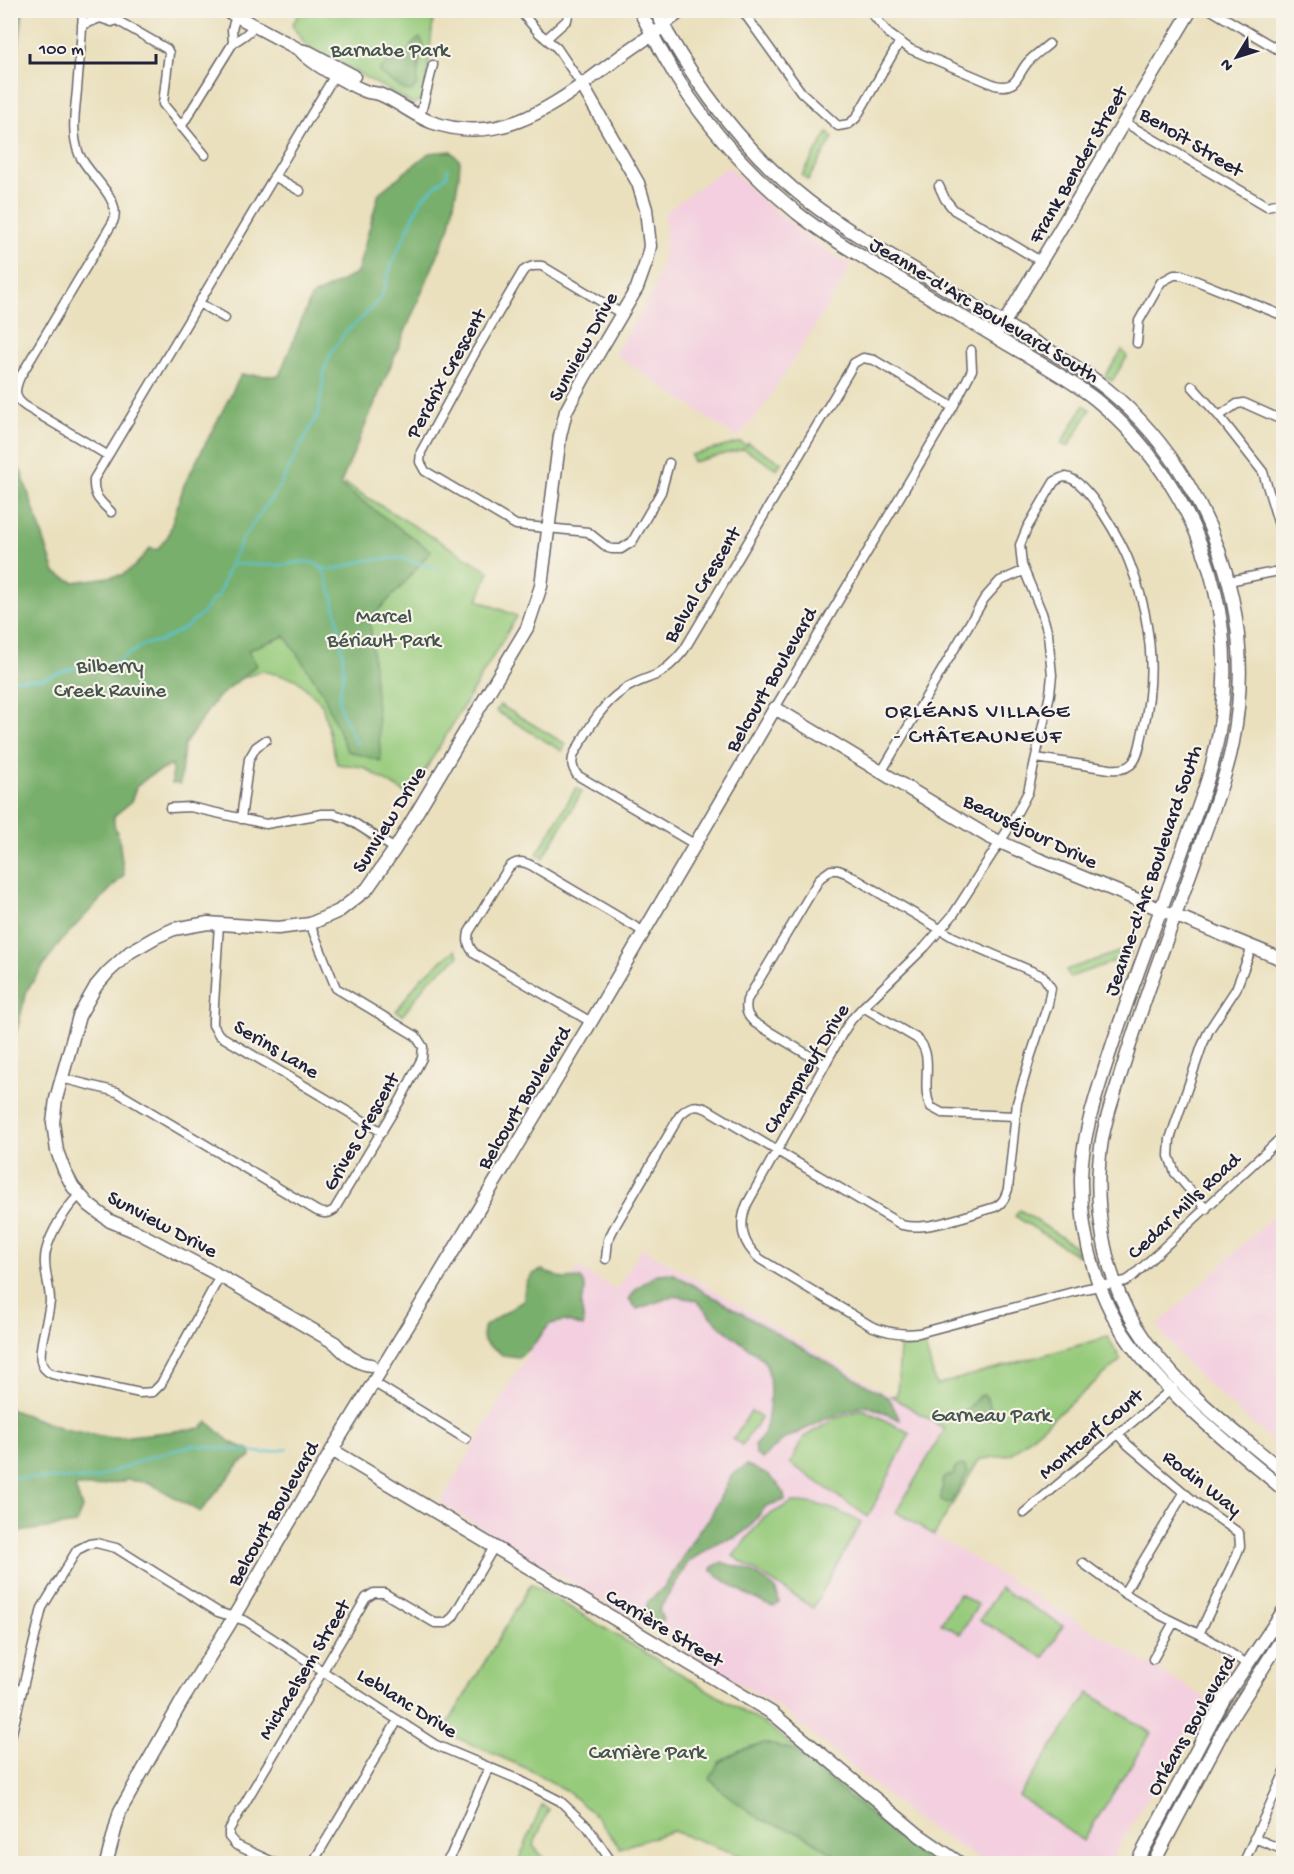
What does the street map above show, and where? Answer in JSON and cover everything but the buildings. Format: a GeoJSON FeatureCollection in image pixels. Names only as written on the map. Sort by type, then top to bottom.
{"type":"FeatureCollection","features":[{"type":"Feature","properties":{"kind":"street"},"geometry":{"type":"LineString","coordinates":[[83,10],[74,123],[75,143],[85,165],[114,202],[116,212],[113,222],[45,334],[16,387],[21,404],[107,455]]}},
{"type":"Feature","properties":{"kind":"street"},"geometry":{"type":"LineString","coordinates":[[99,10],[164,45],[167,49],[169,53],[163,104],[205,155]]}},
{"type":"Feature","properties":{"kind":"street"},"geometry":{"type":"LineString","coordinates":[[519,10],[557,48],[582,85]]}},
{"type":"Feature","properties":{"kind":"street"},"geometry":{"type":"LineString","coordinates":[[546,39],[567,20],[569,10]]}},
{"type":"Feature","properties":{"kind":"street","name":"Jeanne-d'Arc Boulevard South"},"geometry":{"type":"LineString","coordinates":[[639,10],[678,79],[706,120],[771,191],[849,249],[1086,392],[1113,414],[1160,468],[1198,536],[1220,612],[1224,651],[1221,717],[1217,744],[1205,789],[1146,946],[1094,1105],[1086,1137],[1081,1179],[1084,1222],[1091,1259],[1100,1286],[1134,1349],[1169,1390],[1284,1490]]}},
{"type":"Feature","properties":{"kind":"street","name":"Jeanne-d'Arc Boulevard South"},"geometry":{"type":"LineString","coordinates":[[655,10],[682,59],[712,104],[749,147],[787,184],[852,232],[1063,359],[1098,382],[1127,407],[1177,466],[1197,500],[1216,542],[1236,619],[1239,659],[1239,705],[1236,727],[1214,808],[1131,1040],[1108,1114],[1102,1139],[1099,1175],[1100,1220],[1116,1283],[1132,1321],[1142,1336],[1180,1382],[1284,1472]]}},
{"type":"Feature","properties":{"kind":"street"},"geometry":{"type":"LineString","coordinates":[[230,13],[300,50],[309,52],[337,71],[370,85],[379,94],[420,117],[431,122],[469,130],[495,128],[531,117],[582,85],[686,10]]}},
{"type":"Feature","properties":{"kind":"street"},"geometry":{"type":"LineString","coordinates":[[742,10],[801,92],[838,126],[849,124],[856,118],[899,43]]}},
{"type":"Feature","properties":{"kind":"street"},"geometry":{"type":"LineString","coordinates":[[869,10],[880,25],[899,43],[1002,87],[1017,80],[1027,63],[1049,44]]}},
{"type":"Feature","properties":{"kind":"street","name":"Frank Bender Street"},"geometry":{"type":"LineString","coordinates":[[996,337],[1191,10]]}},
{"type":"Feature","properties":{"kind":"street"},"geometry":{"type":"LineString","coordinates":[[1211,10],[1284,53]]}},
{"type":"Feature","properties":{"kind":"street"},"geometry":{"type":"LineString","coordinates":[[230,13],[233,43]]}},
{"type":"Feature","properties":{"kind":"street"},"geometry":{"type":"LineString","coordinates":[[82,26],[100,18],[121,23]]}},
{"type":"Feature","properties":{"kind":"street"},"geometry":{"type":"LineString","coordinates":[[182,127],[233,43],[255,26]]}},
{"type":"Feature","properties":{"kind":"street"},"geometry":{"type":"LineString","coordinates":[[420,117],[433,65]]}},
{"type":"Feature","properties":{"kind":"street"},"geometry":{"type":"LineString","coordinates":[[111,512],[98,499],[93,490],[94,479],[337,71]]}},
{"type":"Feature","properties":{"kind":"street","name":"Sunview Drive"},"geometry":{"type":"LineString","coordinates":[[375,1368],[363,1365],[335,1343],[220,1276],[165,1246],[110,1221],[89,1205],[79,1195],[64,1170],[55,1142],[54,1111],[79,1016],[96,986],[130,952],[165,933],[208,923],[278,928],[310,924],[339,911],[356,899],[377,876],[395,849],[527,628],[541,586],[560,436],[566,411],[637,288],[650,246],[646,209],[638,183],[582,85]]}},
{"type":"Feature","properties":{"kind":"street","name":"Benoît Street"},"geometry":{"type":"LineString","coordinates":[[1124,122],[1266,206],[1280,203],[1284,198]]}},
{"type":"Feature","properties":{"kind":"street"},"geometry":{"type":"LineString","coordinates":[[274,176],[300,191]]}},
{"type":"Feature","properties":{"kind":"street"},"geometry":{"type":"LineString","coordinates":[[939,186],[945,199],[954,210],[1042,262]]}},
{"type":"Feature","properties":{"kind":"street","name":"Perdrix Crescent"},"geometry":{"type":"LineString","coordinates":[[549,529],[516,525],[510,522],[425,471],[419,457],[476,351],[523,271],[535,265],[542,266],[622,314]]}},
{"type":"Feature","properties":{"kind":"street"},"geometry":{"type":"LineString","coordinates":[[1137,343],[1139,321],[1161,282],[1174,275],[1182,275],[1284,316]]}},
{"type":"Feature","properties":{"kind":"street"},"geometry":{"type":"LineString","coordinates":[[199,303],[225,318]]}},
{"type":"Feature","properties":{"kind":"street","name":"Belcourt Boulevard"},"geometry":{"type":"LineString","coordinates":[[106,1863],[120,1811],[130,1790],[373,1382],[375,1368],[436,1280],[696,845],[953,406],[972,370],[970,350]]}},
{"type":"Feature","properties":{"kind":"street","name":"Belval Crescent"},"geometry":{"type":"LineString","coordinates":[[696,845],[577,775],[571,762],[574,754],[594,721],[613,697],[624,689],[662,671],[684,650],[854,363],[863,358],[874,360],[953,406]]}},
{"type":"Feature","properties":{"kind":"street"},"geometry":{"type":"LineString","coordinates":[[1192,386],[1263,472],[1284,542]]}},
{"type":"Feature","properties":{"kind":"street"},"geometry":{"type":"LineString","coordinates":[[1219,416],[1237,404],[1244,403],[1284,421]]}},
{"type":"Feature","properties":{"kind":"street"},"geometry":{"type":"LineString","coordinates":[[549,529],[588,532],[608,548],[627,547],[661,492],[669,463]]}},
{"type":"Feature","properties":{"kind":"street","name":"Champneuf Drive"},"geometry":{"type":"LineString","coordinates":[[1036,758],[1110,769],[1121,770],[1128,767],[1137,758],[1150,689],[1151,656],[1148,627],[1130,561],[1101,511],[1079,483],[1068,477],[1054,482],[1023,536],[1020,555],[1023,571],[1042,613],[1051,656],[1050,694],[1028,792],[963,901],[941,930],[851,1020],[743,1214],[742,1233],[746,1244],[760,1259],[881,1330],[898,1334],[919,1333],[1100,1286]]}},
{"type":"Feature","properties":{"kind":"street"},"geometry":{"type":"LineString","coordinates":[[1228,582],[1284,570]]}},
{"type":"Feature","properties":{"kind":"street"},"geometry":{"type":"LineString","coordinates":[[882,771],[984,599],[1000,581],[1023,571]]}},
{"type":"Feature","properties":{"kind":"street","name":"Beauséjour Drive"},"geometry":{"type":"LineString","coordinates":[[776,708],[1000,842],[1284,960]]}},
{"type":"Feature","properties":{"kind":"street"},"geometry":{"type":"LineString","coordinates":[[241,819],[249,759],[256,747],[266,740]]}},
{"type":"Feature","properties":{"kind":"street"},"geometry":{"type":"LineString","coordinates":[[170,807],[190,807],[266,824],[334,814],[348,819],[395,849]]}},
{"type":"Feature","properties":{"kind":"street"},"geometry":{"type":"LineString","coordinates":[[591,1022],[475,954],[467,939],[469,933],[507,870],[514,862],[519,861],[534,867],[644,932]]}},
{"type":"Feature","properties":{"kind":"street"},"geometry":{"type":"LineString","coordinates":[[606,1259],[608,1240],[614,1228],[680,1115],[687,1107],[699,1106],[706,1109],[896,1221],[910,1227],[918,1227],[1001,1204],[1008,1189],[1015,1116],[1030,1055],[1048,1004],[1051,988],[1043,976],[941,930],[846,873],[831,870],[820,878],[752,990],[746,1007],[747,1014],[755,1023],[825,1065]]}},
{"type":"Feature","properties":{"kind":"street","name":"Serins Lane"},"geometry":{"type":"LineString","coordinates":[[219,924],[213,1020],[219,1035],[382,1132]]}},
{"type":"Feature","properties":{"kind":"street","name":"Grives Crescent"},"geometry":{"type":"LineString","coordinates":[[62,1078],[117,1092],[322,1213],[329,1213],[338,1205],[382,1132],[412,1079],[422,1058],[423,1047],[416,1036],[336,988],[310,924]]}},
{"type":"Feature","properties":{"kind":"street"},"geometry":{"type":"LineString","coordinates":[[1206,1209],[1175,1173],[1169,1156],[1170,1139],[1202,1046],[1209,1030],[1236,989],[1252,947]]}},
{"type":"Feature","properties":{"kind":"street"},"geometry":{"type":"LineString","coordinates":[[863,1007],[916,1038],[922,1045],[926,1058],[926,1093],[931,1107],[942,1113],[1015,1116]]}},
{"type":"Feature","properties":{"kind":"street","name":"Cedar Mills Road"},"geometry":{"type":"LineString","coordinates":[[1100,1286],[1132,1277],[1284,1135]]}},
{"type":"Feature","properties":{"kind":"street"},"geometry":{"type":"LineString","coordinates":[[79,1195],[70,1205],[54,1233],[45,1256],[50,1299],[40,1357],[43,1368],[52,1374],[140,1393],[153,1392],[161,1384],[220,1276]]}},
{"type":"Feature","properties":{"kind":"street"},"geometry":{"type":"LineString","coordinates":[[373,1382],[466,1439]]}},
{"type":"Feature","properties":{"kind":"street","name":"Montcerf Court"},"geometry":{"type":"LineString","coordinates":[[1024,1513],[1180,1382]]}},
{"type":"Feature","properties":{"kind":"street","name":"Rodin Way"},"geometry":{"type":"LineString","coordinates":[[1118,1432],[1128,1445],[1184,1493],[1239,1533],[1241,1540],[1236,1557],[1199,1634]]}},
{"type":"Feature","properties":{"kind":"street","name":"Carrière Street"},"geometry":{"type":"LineString","coordinates":[[332,1450],[772,1713],[919,1835],[961,1863]]}},
{"type":"Feature","properties":{"kind":"street"},"geometry":{"type":"LineString","coordinates":[[1125,1593],[1184,1493]]}},
{"type":"Feature","properties":{"kind":"street","name":"Leblanc Drive"},"geometry":{"type":"LineString","coordinates":[[10,1741],[42,1608],[77,1550],[96,1543],[116,1548],[218,1612],[246,1621],[436,1745],[518,1779],[560,1801],[587,1826],[613,1863]]}},
{"type":"Feature","properties":{"kind":"street","name":"Michaelsem Street"},"geometry":{"type":"LineString","coordinates":[[277,1863],[237,1845],[230,1836],[229,1830],[366,1598],[374,1593],[384,1593],[435,1623],[450,1621],[494,1547]]}},
{"type":"Feature","properties":{"kind":"street"},"geometry":{"type":"LineString","coordinates":[[1083,1563],[1125,1593],[1247,1664]]}},
{"type":"Feature","properties":{"kind":"street","name":"Orléans Boulevard"},"geometry":{"type":"LineString","coordinates":[[1136,1863],[1224,1699],[1284,1610]]}},
{"type":"Feature","properties":{"kind":"street"},"geometry":{"type":"LineString","coordinates":[[1153,1659],[1174,1622]]}},
{"type":"Feature","properties":{"kind":"street","name":"Orléans Boulevard"},"geometry":{"type":"LineString","coordinates":[[1153,1863],[1224,1729],[1284,1635]]}},
{"type":"Feature","properties":{"kind":"street"},"geometry":{"type":"LineString","coordinates":[[10,1688],[22,1690]]}},
{"type":"Feature","properties":{"kind":"street"},"geometry":{"type":"LineString","coordinates":[[312,1863],[398,1720]]}},
{"type":"Feature","properties":{"kind":"street"},"geometry":{"type":"LineString","coordinates":[[445,1863],[489,1767]]}},
{"type":"Feature","properties":{"kind":"street"},"geometry":{"type":"LineString","coordinates":[[1243,1863],[1284,1774]]}},
{"type":"Feature","properties":{"kind":"street"},"geometry":{"type":"LineString","coordinates":[[1254,1838],[1284,1850]]}},
{"type":"Feature","properties":{"kind":"street"},"geometry":{"type":"LineString","coordinates":[[10,1859],[22,1863]]}},
{"type":"Feature","properties":{"kind":"shaded area"},"geometry":{"type":"Polygon","coordinates":[[[728,166],[759,198],[811,240],[852,266],[788,369],[753,421],[737,438],[615,354],[654,290],[663,257],[666,234],[664,213],[728,166]]]}},
{"type":"Feature","properties":{"kind":"shaded area"},"geometry":{"type":"Polygon","coordinates":[[[1283,1206],[1283,1451],[1188,1366],[1157,1326],[1283,1206]]]}},
{"type":"Feature","properties":{"kind":"shaded area"},"geometry":{"type":"Polygon","coordinates":[[[642,1247],[946,1429],[896,1512],[1207,1699],[1109,1863],[987,1863],[919,1822],[779,1707],[440,1503],[578,1268],[616,1290],[642,1247]]]}},
{"type":"Feature","properties":{"kind":"green space"},"geometry":{"type":"Polygon","coordinates":[[[10,11],[23,11],[11,112],[10,11]]]}},
{"type":"Feature","properties":{"kind":"green space","name":"Barnabe Park"},"geometry":{"type":"Polygon","coordinates":[[[301,11],[434,11],[425,98],[413,104],[307,47],[292,25],[301,11]]]}},
{"type":"Feature","properties":{"kind":"green space"},"geometry":{"type":"Polygon","coordinates":[[[420,38],[424,45],[417,85],[412,91],[404,90],[380,73],[380,69],[387,63],[404,62],[413,43],[420,38]]]}},
{"type":"Feature","properties":{"kind":"green space"},"geometry":{"type":"Polygon","coordinates":[[[828,132],[833,138],[808,180],[802,175],[828,132]]]}},
{"type":"Feature","properties":{"kind":"green space","name":"Bilberry Creek Ravine"},"geometry":{"type":"Polygon","coordinates":[[[451,151],[460,161],[450,226],[340,485],[431,551],[370,619],[381,761],[347,751],[322,691],[285,636],[250,649],[248,651],[257,665],[216,699],[184,745],[180,784],[172,783],[172,765],[151,775],[136,787],[131,802],[114,816],[124,875],[60,942],[27,990],[11,1053],[11,457],[21,471],[55,573],[74,582],[122,575],[135,566],[150,548],[157,550],[168,536],[184,485],[241,375],[279,376],[311,297],[357,273],[379,193],[429,153],[451,151]]]}},
{"type":"Feature","properties":{"kind":"green space"},"geometry":{"type":"Polygon","coordinates":[[[1122,350],[1127,357],[1112,381],[1105,376],[1122,350]]]}},
{"type":"Feature","properties":{"kind":"green space"},"geometry":{"type":"Polygon","coordinates":[[[1084,405],[1090,410],[1068,447],[1061,444],[1084,405]]]}},
{"type":"Feature","properties":{"kind":"green space"},"geometry":{"type":"Polygon","coordinates":[[[741,442],[746,446],[748,443],[781,462],[777,469],[744,449],[693,462],[691,455],[741,442]]]}},
{"type":"Feature","properties":{"kind":"green space","name":"Marcel Bériault Park"},"geometry":{"type":"Polygon","coordinates":[[[345,484],[489,571],[478,600],[517,616],[410,796],[363,767],[337,764],[322,704],[296,679],[262,671],[226,684],[302,572],[345,484]]]}},
{"type":"Feature","properties":{"kind":"green space"},"geometry":{"type":"Polygon","coordinates":[[[500,705],[566,744],[562,751],[496,711],[500,705]]]}},
{"type":"Feature","properties":{"kind":"green space"},"geometry":{"type":"Polygon","coordinates":[[[576,788],[582,792],[543,858],[537,854],[576,788]]]}},
{"type":"Feature","properties":{"kind":"green space"},"geometry":{"type":"Polygon","coordinates":[[[1133,947],[1130,956],[1070,977],[1066,970],[1133,947]]]}},
{"type":"Feature","properties":{"kind":"green space"},"geometry":{"type":"Polygon","coordinates":[[[455,950],[459,956],[427,982],[403,1015],[396,1011],[422,977],[455,950]]]}},
{"type":"Feature","properties":{"kind":"green space"},"geometry":{"type":"Polygon","coordinates":[[[1020,1210],[1075,1246],[1078,1256],[1015,1216],[1020,1210]]]}},
{"type":"Feature","properties":{"kind":"green space"},"geometry":{"type":"Polygon","coordinates":[[[543,1270],[563,1279],[580,1278],[583,1282],[585,1289],[581,1306],[583,1327],[565,1321],[550,1324],[531,1348],[518,1357],[502,1355],[484,1341],[482,1333],[485,1326],[524,1300],[528,1281],[538,1271],[543,1270]]]}},
{"type":"Feature","properties":{"kind":"green space"},"geometry":{"type":"Polygon","coordinates":[[[672,1273],[889,1398],[900,1420],[866,1405],[826,1419],[783,1440],[762,1459],[755,1454],[755,1445],[764,1434],[770,1395],[769,1375],[763,1359],[721,1327],[696,1300],[674,1296],[637,1309],[629,1299],[637,1288],[657,1274],[672,1273]]]}},
{"type":"Feature","properties":{"kind":"green space","name":"Garneau Park"},"geometry":{"type":"Polygon","coordinates":[[[1108,1337],[1121,1360],[1011,1454],[979,1460],[934,1535],[896,1512],[945,1429],[891,1396],[897,1395],[900,1348],[925,1345],[936,1385],[1108,1337]]]}},
{"type":"Feature","properties":{"kind":"green space"},"geometry":{"type":"Polygon","coordinates":[[[979,1396],[986,1396],[994,1418],[986,1420],[966,1416],[966,1411],[979,1396]]]}},
{"type":"Feature","properties":{"kind":"green space"},"geometry":{"type":"Polygon","coordinates":[[[10,1408],[64,1429],[112,1438],[202,1428],[208,1422],[230,1442],[250,1450],[251,1457],[240,1463],[200,1512],[150,1483],[128,1480],[94,1487],[75,1487],[82,1508],[76,1524],[11,1533],[10,1408]]]}},
{"type":"Feature","properties":{"kind":"green space"},"geometry":{"type":"Polygon","coordinates":[[[863,1409],[910,1433],[868,1517],[790,1463],[804,1437],[834,1419],[863,1409]]]}},
{"type":"Feature","properties":{"kind":"green space"},"geometry":{"type":"Polygon","coordinates":[[[751,1411],[761,1418],[742,1445],[733,1439],[751,1411]]]}},
{"type":"Feature","properties":{"kind":"green space"},"geometry":{"type":"Polygon","coordinates":[[[747,1465],[766,1474],[776,1482],[785,1500],[766,1506],[749,1528],[735,1538],[721,1541],[689,1561],[659,1610],[663,1620],[652,1626],[644,1614],[648,1602],[665,1586],[699,1530],[709,1519],[732,1474],[747,1465]]]}},
{"type":"Feature","properties":{"kind":"green space"},"geometry":{"type":"Polygon","coordinates":[[[961,1465],[965,1466],[968,1472],[951,1502],[948,1504],[941,1501],[942,1481],[954,1474],[954,1469],[961,1465]]]}},
{"type":"Feature","properties":{"kind":"green space"},"geometry":{"type":"Polygon","coordinates":[[[793,1502],[820,1505],[861,1522],[813,1608],[733,1556],[763,1518],[793,1502]]]}},
{"type":"Feature","properties":{"kind":"green space"},"geometry":{"type":"Polygon","coordinates":[[[722,1562],[744,1568],[773,1586],[779,1603],[774,1607],[761,1602],[714,1573],[712,1567],[722,1562]]]}},
{"type":"Feature","properties":{"kind":"green space","name":"Carrière Park"},"geometry":{"type":"Polygon","coordinates":[[[531,1584],[768,1726],[937,1863],[761,1863],[673,1831],[620,1848],[595,1815],[564,1789],[528,1769],[443,1732],[531,1584]]]}},
{"type":"Feature","properties":{"kind":"green space"},"geometry":{"type":"Polygon","coordinates":[[[1000,1588],[1063,1626],[1044,1658],[980,1620],[1000,1588]]]}},
{"type":"Feature","properties":{"kind":"green space"},"geometry":{"type":"Polygon","coordinates":[[[959,1594],[978,1605],[960,1634],[941,1623],[959,1594]]]}},
{"type":"Feature","properties":{"kind":"green space"},"geometry":{"type":"Polygon","coordinates":[[[1089,1693],[1151,1733],[1083,1841],[1019,1796],[1089,1693]]]}},
{"type":"Feature","properties":{"kind":"green space"},"geometry":{"type":"Polygon","coordinates":[[[764,1743],[791,1749],[928,1863],[847,1863],[804,1835],[760,1819],[723,1792],[710,1779],[718,1763],[740,1750],[764,1743]]]}},
{"type":"Feature","properties":{"kind":"green space"},"geometry":{"type":"Polygon","coordinates":[[[542,1805],[549,1809],[533,1846],[549,1863],[517,1864],[542,1805]]]}},
{"type":"Feature","properties":{"kind":"waterway"},"geometry":{"type":"LineString","coordinates":[[10,679],[42,679],[73,668],[102,666],[119,660],[145,644],[160,641],[185,628],[202,614],[213,599],[218,597],[230,564],[243,538],[278,489],[319,412],[324,372],[330,355],[345,332],[381,298],[391,266],[422,199],[447,175],[448,169]]}},
{"type":"Feature","properties":{"kind":"waterway"},"geometry":{"type":"LineString","coordinates":[[322,568],[332,570],[367,560],[400,558],[439,569]]}},
{"type":"Feature","properties":{"kind":"waterway"},"geometry":{"type":"LineString","coordinates":[[231,564],[276,565],[309,562],[318,565],[323,571],[333,599],[342,652],[343,675],[339,703],[357,744]]}},
{"type":"Feature","properties":{"kind":"waterway"},"geometry":{"type":"LineString","coordinates":[[10,1478],[95,1479],[147,1458],[193,1445],[264,1453],[288,1449]]}},
{"type":"Feature","properties":{"kind":"district","name":"ORLÉANS VILLAGE - CHÂTEAUNEUF"},"geometry":{"type":"Point","coordinates":[978,722]}}]}
